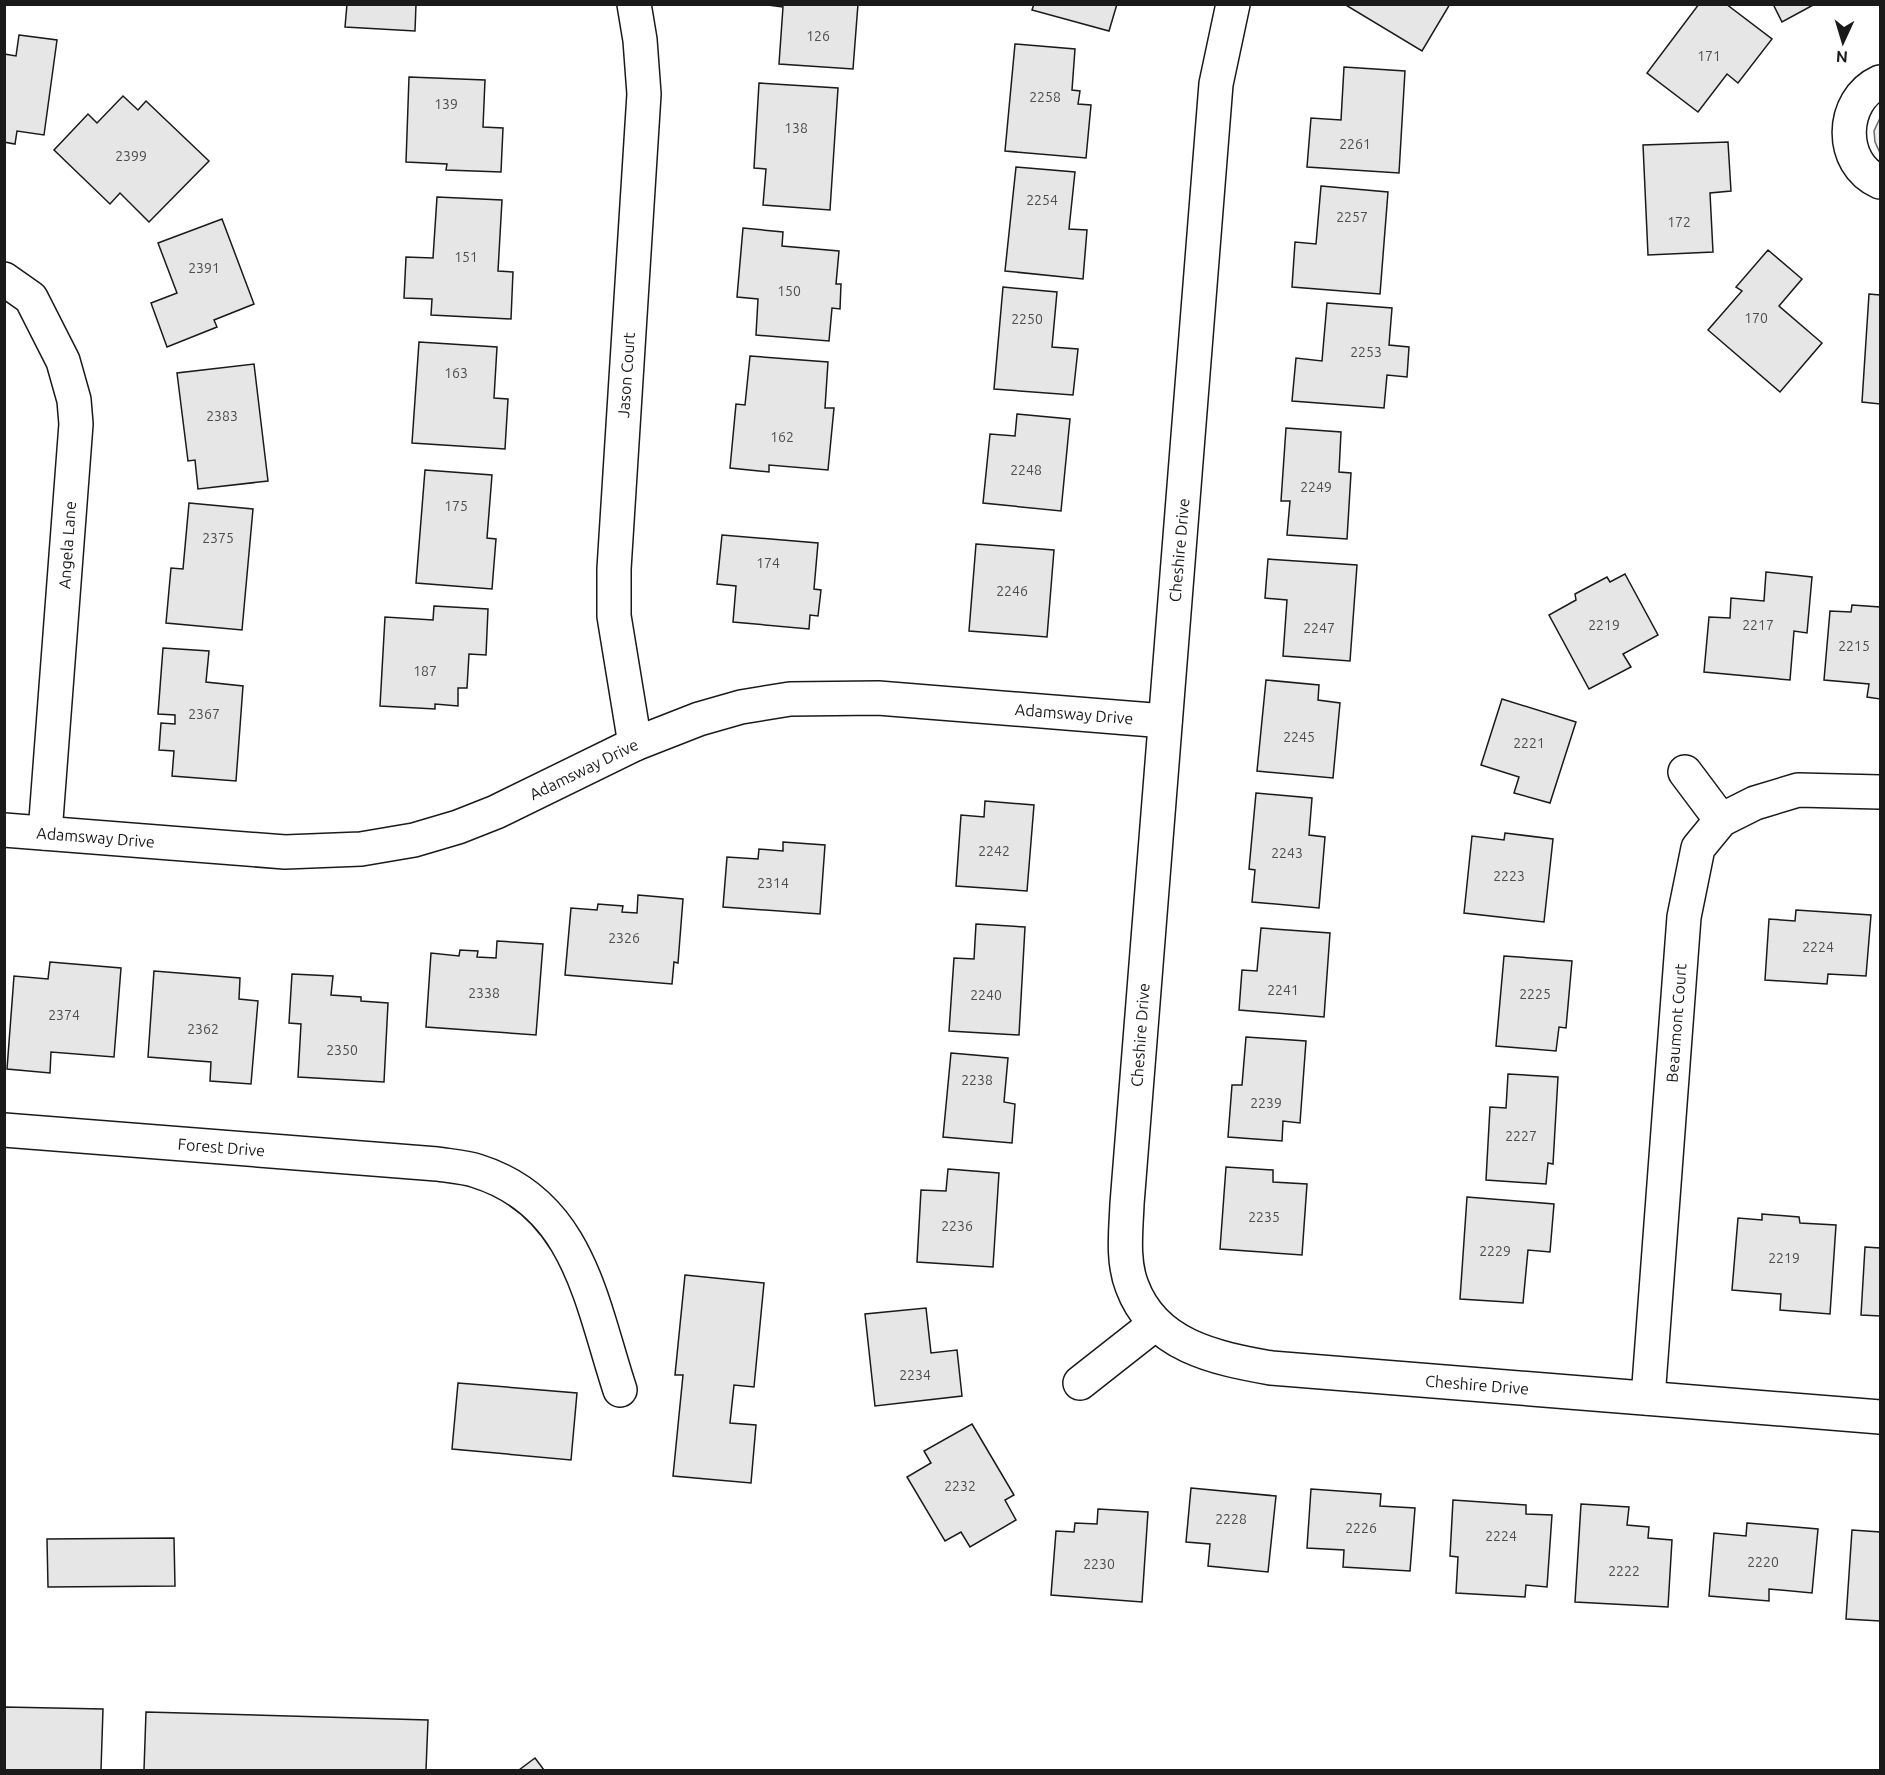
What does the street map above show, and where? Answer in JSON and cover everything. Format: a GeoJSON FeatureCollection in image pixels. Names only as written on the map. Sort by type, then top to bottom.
{"type":"FeatureCollection","features":[{"type":"Feature","properties":{"kind":"street","name":"Jason Court"},"geometry":{"type":"LineString","coordinates":[[634,4],[640,40],[644,94],[614,581],[614,616],[634,744]]}},
{"type":"Feature","properties":{"kind":"street","name":"Cheshire Drive"},"geometry":{"type":"LineString","coordinates":[[1233,4],[1216,84],[1165,721],[1125,1246],[1132,1286],[1155,1324],[1185,1345],[1215,1358],[1271,1368],[1881,1417]]}},
{"type":"Feature","properties":{"kind":"street"},"geometry":{"type":"LineString","coordinates":[[1881,82],[1872,86],[1859,99],[1851,115],[1848,134],[1852,152],[1861,168],[1881,182]]}},
{"type":"Feature","properties":{"kind":"street","name":"Angela Lane"},"geometry":{"type":"LineString","coordinates":[[4,279],[31,298],[63,361],[74,400],[76,424],[45,833]]}},
{"type":"Feature","properties":{"kind":"street","name":"Adamsway Drive"},"geometry":{"type":"LineString","coordinates":[[4,830],[285,852],[361,849],[414,840],[458,827],[496,812],[634,744],[699,719],[741,707],[790,699],[878,698],[1165,721]]}},
{"type":"Feature","properties":{"kind":"street"},"geometry":{"type":"LineString","coordinates":[[1685,772],[1721,820]]}},
{"type":"Feature","properties":{"kind":"street","name":"Beaumont Court"},"geometry":{"type":"LineString","coordinates":[[1648,1398],[1684,917],[1698,848],[1721,820],[1755,803],[1798,790],[1881,792]]}},
{"type":"Feature","properties":{"kind":"street","name":"Forest Drive"},"geometry":{"type":"LineString","coordinates":[[4,1130],[437,1164],[476,1170],[514,1186],[543,1208],[570,1244],[590,1290],[620,1390]]}},
{"type":"Feature","properties":{"kind":"street"},"geometry":{"type":"LineString","coordinates":[[1080,1383],[1155,1324]]}},
{"type":"Feature","properties":{"kind":"shaded area"},"geometry":{"type":"Polygon","coordinates":[[[1880,118],[1880,153],[1875,142],[1874,131],[1880,118]]]}},
{"type":"Feature","properties":{"kind":"building"},"geometry":{"type":"Polygon","coordinates":[[[347,4],[416,4],[415,31],[345,27],[347,4]]]}},
{"type":"Feature","properties":{"kind":"building"},"geometry":{"type":"Polygon","coordinates":[[[760,4],[858,4],[853,69],[779,64],[783,7],[760,4]]]}},
{"type":"Feature","properties":{"kind":"building"},"geometry":{"type":"Polygon","coordinates":[[[1034,4],[1117,4],[1109,31],[1032,10],[1034,4]]]}},
{"type":"Feature","properties":{"kind":"building"},"geometry":{"type":"Polygon","coordinates":[[[1344,4],[1450,4],[1422,51],[1344,4]]]}},
{"type":"Feature","properties":{"kind":"building"},"geometry":{"type":"Polygon","coordinates":[[[1699,4],[1726,4],[1772,39],[1738,83],[1727,74],[1698,112],[1647,73],[1699,4]]]}},
{"type":"Feature","properties":{"kind":"building"},"geometry":{"type":"Polygon","coordinates":[[[1773,4],[1815,4],[1782,22],[1773,4]]]}},
{"type":"Feature","properties":{"kind":"building"},"geometry":{"type":"Polygon","coordinates":[[[19,35],[57,40],[44,135],[17,131],[15,144],[4,142],[4,54],[16,56],[19,35]]]}},
{"type":"Feature","properties":{"kind":"building"},"geometry":{"type":"Polygon","coordinates":[[[1015,44],[1075,49],[1072,90],[1080,91],[1078,104],[1091,105],[1086,158],[1005,151],[1015,44]]]}},
{"type":"Feature","properties":{"kind":"building"},"geometry":{"type":"Polygon","coordinates":[[[1344,67],[1405,71],[1399,173],[1307,167],[1311,118],[1341,120],[1344,67]]]}},
{"type":"Feature","properties":{"kind":"building"},"geometry":{"type":"Polygon","coordinates":[[[409,77],[485,80],[483,127],[503,128],[501,172],[446,170],[447,164],[406,162],[409,77]]]}},
{"type":"Feature","properties":{"kind":"building"},"geometry":{"type":"Polygon","coordinates":[[[759,83],[838,88],[830,210],[763,205],[766,169],[754,168],[759,83]]]}},
{"type":"Feature","properties":{"kind":"building"},"geometry":{"type":"Polygon","coordinates":[[[123,96],[138,110],[146,101],[209,161],[149,222],[120,193],[110,204],[54,150],[88,114],[97,123],[123,96]]]}},
{"type":"Feature","properties":{"kind":"building"},"geometry":{"type":"Polygon","coordinates":[[[1728,142],[1731,191],[1710,193],[1713,252],[1648,255],[1643,145],[1728,142]]]}},
{"type":"Feature","properties":{"kind":"building"},"geometry":{"type":"Polygon","coordinates":[[[1016,167],[1075,172],[1069,229],[1087,230],[1083,279],[1005,271],[1016,167]]]}},
{"type":"Feature","properties":{"kind":"building"},"geometry":{"type":"Polygon","coordinates":[[[1321,186],[1388,192],[1380,294],[1292,287],[1295,242],[1316,244],[1321,186]]]}},
{"type":"Feature","properties":{"kind":"building"},"geometry":{"type":"Polygon","coordinates":[[[437,197],[502,200],[498,271],[513,272],[511,319],[431,315],[432,299],[404,298],[406,257],[433,258],[437,197]]]}},
{"type":"Feature","properties":{"kind":"building"},"geometry":{"type":"Polygon","coordinates":[[[222,219],[254,304],[214,320],[217,327],[167,347],[151,303],[177,293],[158,243],[222,219]]]}},
{"type":"Feature","properties":{"kind":"building"},"geometry":{"type":"Polygon","coordinates":[[[743,228],[783,232],[782,246],[839,251],[836,284],[841,284],[840,309],[832,308],[829,341],[756,335],[758,299],[737,297],[743,228]]]}},
{"type":"Feature","properties":{"kind":"building"},"geometry":{"type":"Polygon","coordinates":[[[1768,250],[1802,279],[1779,306],[1822,343],[1780,392],[1708,330],[1742,291],[1736,287],[1768,250]]]}},
{"type":"Feature","properties":{"kind":"building"},"geometry":{"type":"Polygon","coordinates":[[[1003,287],[1057,292],[1052,347],[1078,349],[1073,395],[994,389],[1003,287]]]}},
{"type":"Feature","properties":{"kind":"building"},"geometry":{"type":"Polygon","coordinates":[[[1869,294],[1880,295],[1880,404],[1862,402],[1869,294]]]}},
{"type":"Feature","properties":{"kind":"building"},"geometry":{"type":"Polygon","coordinates":[[[1327,303],[1392,308],[1389,345],[1409,347],[1407,377],[1387,375],[1384,408],[1292,401],[1296,358],[1322,361],[1327,303]]]}},
{"type":"Feature","properties":{"kind":"building"},"geometry":{"type":"Polygon","coordinates":[[[419,342],[497,347],[494,398],[508,399],[505,449],[412,443],[419,342]]]}},
{"type":"Feature","properties":{"kind":"building"},"geometry":{"type":"Polygon","coordinates":[[[750,356],[828,362],[825,408],[834,408],[828,470],[769,465],[769,472],[730,468],[736,404],[745,405],[750,356]]]}},
{"type":"Feature","properties":{"kind":"building"},"geometry":{"type":"Polygon","coordinates":[[[254,364],[268,481],[198,489],[195,460],[188,461],[177,373],[254,364]]]}},
{"type":"Feature","properties":{"kind":"building"},"geometry":{"type":"Polygon","coordinates":[[[1017,414],[1070,419],[1061,511],[983,503],[990,434],[1015,436],[1017,414]]]}},
{"type":"Feature","properties":{"kind":"building"},"geometry":{"type":"Polygon","coordinates":[[[1286,428],[1341,432],[1339,472],[1351,473],[1347,539],[1287,535],[1290,501],[1281,501],[1286,428]]]}},
{"type":"Feature","properties":{"kind":"building"},"geometry":{"type":"Polygon","coordinates":[[[425,470],[492,475],[487,538],[496,539],[492,589],[416,583],[425,470]]]}},
{"type":"Feature","properties":{"kind":"building"},"geometry":{"type":"Polygon","coordinates":[[[189,503],[253,509],[242,630],[166,623],[171,568],[183,569],[189,503]]]}},
{"type":"Feature","properties":{"kind":"building"},"geometry":{"type":"Polygon","coordinates":[[[722,535],[818,543],[814,589],[821,590],[818,616],[810,615],[809,629],[733,622],[736,586],[717,584],[722,535]]]}},
{"type":"Feature","properties":{"kind":"building"},"geometry":{"type":"Polygon","coordinates":[[[976,544],[1054,550],[1047,637],[969,631],[976,544]]]}},
{"type":"Feature","properties":{"kind":"building"},"geometry":{"type":"Polygon","coordinates":[[[1268,559],[1357,565],[1350,661],[1283,656],[1287,600],[1265,598],[1268,559]]]}},
{"type":"Feature","properties":{"kind":"building"},"geometry":{"type":"Polygon","coordinates":[[[1766,572],[1812,577],[1807,633],[1794,631],[1790,680],[1704,672],[1709,617],[1730,618],[1731,598],[1764,601],[1766,572]]]}},
{"type":"Feature","properties":{"kind":"building"},"geometry":{"type":"Polygon","coordinates":[[[1625,574],[1658,635],[1623,654],[1631,667],[1589,689],[1549,615],[1576,600],[1575,594],[1607,577],[1610,582],[1625,574]]]}},
{"type":"Feature","properties":{"kind":"building"},"geometry":{"type":"Polygon","coordinates":[[[1852,605],[1880,607],[1880,699],[1867,697],[1869,684],[1824,680],[1830,611],[1851,612],[1852,605]]]}},
{"type":"Feature","properties":{"kind":"building"},"geometry":{"type":"Polygon","coordinates":[[[434,606],[488,609],[486,655],[469,654],[467,688],[458,688],[458,706],[435,704],[435,709],[380,706],[385,617],[433,620],[434,606]]]}},
{"type":"Feature","properties":{"kind":"building"},"geometry":{"type":"Polygon","coordinates":[[[163,648],[209,651],[206,682],[243,686],[236,781],[172,776],[174,751],[159,750],[161,723],[175,724],[175,715],[158,714],[163,648]]]}},
{"type":"Feature","properties":{"kind":"building"},"geometry":{"type":"Polygon","coordinates":[[[1266,680],[1319,685],[1318,700],[1340,703],[1333,778],[1257,771],[1266,680]]]}},
{"type":"Feature","properties":{"kind":"building"},"geometry":{"type":"Polygon","coordinates":[[[1502,699],[1576,722],[1550,803],[1514,793],[1519,777],[1481,765],[1502,699]]]}},
{"type":"Feature","properties":{"kind":"building"},"geometry":{"type":"Polygon","coordinates":[[[1256,793],[1312,798],[1309,835],[1325,837],[1319,908],[1252,902],[1255,870],[1249,869],[1256,793]]]}},
{"type":"Feature","properties":{"kind":"building"},"geometry":{"type":"Polygon","coordinates":[[[985,801],[1034,805],[1027,891],[956,886],[961,815],[984,817],[985,801]]]}},
{"type":"Feature","properties":{"kind":"building"},"geometry":{"type":"Polygon","coordinates":[[[1505,833],[1553,839],[1544,922],[1464,913],[1472,836],[1504,840],[1505,833]]]}},
{"type":"Feature","properties":{"kind":"building"},"geometry":{"type":"Polygon","coordinates":[[[783,842],[825,845],[820,914],[723,907],[727,857],[758,859],[759,849],[783,851],[783,842]]]}},
{"type":"Feature","properties":{"kind":"building"},"geometry":{"type":"Polygon","coordinates":[[[638,895],[683,899],[678,963],[674,962],[672,984],[565,975],[571,908],[597,910],[598,904],[623,906],[622,912],[637,913],[638,895]]]}},
{"type":"Feature","properties":{"kind":"building"},"geometry":{"type":"Polygon","coordinates":[[[1796,910],[1871,915],[1866,976],[1828,974],[1827,984],[1765,980],[1769,919],[1795,921],[1796,910]]]}},
{"type":"Feature","properties":{"kind":"building"},"geometry":{"type":"Polygon","coordinates":[[[976,924],[1025,927],[1019,1035],[949,1031],[954,958],[974,959],[976,924]]]}},
{"type":"Feature","properties":{"kind":"building"},"geometry":{"type":"Polygon","coordinates":[[[1261,928],[1330,933],[1324,1017],[1239,1010],[1242,970],[1257,971],[1261,928]]]}},
{"type":"Feature","properties":{"kind":"building"},"geometry":{"type":"Polygon","coordinates":[[[497,941],[543,944],[536,1035],[426,1027],[431,953],[459,956],[460,950],[478,951],[477,957],[496,958],[497,941]]]}},
{"type":"Feature","properties":{"kind":"building"},"geometry":{"type":"Polygon","coordinates":[[[1504,956],[1572,961],[1566,1028],[1559,1027],[1556,1051],[1496,1046],[1504,956]]]}},
{"type":"Feature","properties":{"kind":"building"},"geometry":{"type":"Polygon","coordinates":[[[50,962],[121,968],[114,1057],[51,1052],[50,1073],[7,1069],[14,976],[48,979],[50,962]]]}},
{"type":"Feature","properties":{"kind":"building"},"geometry":{"type":"Polygon","coordinates":[[[154,971],[240,978],[239,999],[258,1001],[251,1084],[210,1081],[211,1062],[148,1057],[154,971]]]}},
{"type":"Feature","properties":{"kind":"building"},"geometry":{"type":"Polygon","coordinates":[[[292,974],[333,976],[331,995],[361,997],[361,1001],[388,1003],[384,1082],[298,1077],[301,1024],[289,1023],[292,974]]]}},
{"type":"Feature","properties":{"kind":"building"},"geometry":{"type":"Polygon","coordinates":[[[1246,1037],[1306,1041],[1300,1123],[1283,1121],[1282,1141],[1228,1137],[1232,1085],[1242,1085],[1246,1037]]]}},
{"type":"Feature","properties":{"kind":"building"},"geometry":{"type":"Polygon","coordinates":[[[951,1053],[1008,1058],[1004,1102],[1015,1104],[1012,1143],[943,1137],[951,1053]]]}},
{"type":"Feature","properties":{"kind":"building"},"geometry":{"type":"Polygon","coordinates":[[[1508,1074],[1558,1077],[1553,1164],[1548,1163],[1546,1184],[1486,1180],[1490,1107],[1506,1108],[1508,1074]]]}},
{"type":"Feature","properties":{"kind":"building"},"geometry":{"type":"Polygon","coordinates":[[[1226,1167],[1273,1170],[1273,1182],[1307,1184],[1302,1255],[1220,1249],[1226,1167]]]}},
{"type":"Feature","properties":{"kind":"building"},"geometry":{"type":"Polygon","coordinates":[[[948,1169],[999,1173],[993,1267],[917,1262],[921,1190],[946,1191],[948,1169]]]}},
{"type":"Feature","properties":{"kind":"building"},"geometry":{"type":"Polygon","coordinates":[[[1467,1197],[1554,1204],[1550,1252],[1528,1250],[1523,1303],[1460,1299],[1467,1197]]]}},
{"type":"Feature","properties":{"kind":"building"},"geometry":{"type":"Polygon","coordinates":[[[1762,1214],[1799,1217],[1800,1223],[1836,1225],[1830,1314],[1780,1310],[1781,1294],[1732,1290],[1738,1218],[1762,1220],[1762,1214]]]}},
{"type":"Feature","properties":{"kind":"building"},"geometry":{"type":"Polygon","coordinates":[[[1865,1247],[1880,1248],[1880,1316],[1861,1315],[1865,1247]]]}},
{"type":"Feature","properties":{"kind":"building"},"geometry":{"type":"Polygon","coordinates":[[[685,1275],[764,1283],[754,1387],[734,1385],[730,1423],[756,1425],[751,1483],[673,1476],[683,1375],[675,1375],[685,1275]]]}},
{"type":"Feature","properties":{"kind":"building"},"geometry":{"type":"Polygon","coordinates":[[[926,1308],[931,1353],[957,1350],[962,1396],[875,1406],[865,1314],[926,1308]]]}},
{"type":"Feature","properties":{"kind":"building"},"geometry":{"type":"Polygon","coordinates":[[[458,1383],[577,1393],[571,1460],[452,1449],[458,1383]]]}},
{"type":"Feature","properties":{"kind":"building"},"geometry":{"type":"Polygon","coordinates":[[[972,1424],[1014,1495],[1005,1500],[1016,1520],[970,1547],[961,1532],[945,1541],[907,1477],[931,1463],[924,1451],[972,1424]]]}},
{"type":"Feature","properties":{"kind":"building"},"geometry":{"type":"Polygon","coordinates":[[[1191,1488],[1276,1496],[1268,1572],[1208,1566],[1210,1544],[1186,1542],[1191,1488]]]}},
{"type":"Feature","properties":{"kind":"building"},"geometry":{"type":"Polygon","coordinates":[[[1311,1489],[1381,1494],[1380,1506],[1415,1508],[1410,1571],[1343,1567],[1344,1550],[1307,1548],[1311,1489]]]}},
{"type":"Feature","properties":{"kind":"building"},"geometry":{"type":"Polygon","coordinates":[[[1453,1500],[1526,1505],[1526,1514],[1552,1515],[1547,1587],[1526,1585],[1525,1597],[1456,1593],[1458,1557],[1450,1556],[1453,1500]]]}},
{"type":"Feature","properties":{"kind":"building"},"geometry":{"type":"Polygon","coordinates":[[[1581,1504],[1629,1507],[1627,1525],[1649,1527],[1648,1538],[1672,1540],[1668,1607],[1575,1602],[1581,1504]]]}},
{"type":"Feature","properties":{"kind":"building"},"geometry":{"type":"Polygon","coordinates":[[[1098,1509],[1148,1512],[1142,1602],[1051,1595],[1056,1531],[1074,1532],[1075,1523],[1097,1524],[1098,1509]]]}},
{"type":"Feature","properties":{"kind":"building"},"geometry":{"type":"Polygon","coordinates":[[[1747,1523],[1818,1529],[1812,1593],[1769,1589],[1769,1601],[1709,1596],[1714,1533],[1746,1536],[1747,1523]]]}},
{"type":"Feature","properties":{"kind":"building"},"geometry":{"type":"Polygon","coordinates":[[[1852,1530],[1880,1532],[1880,1621],[1846,1619],[1852,1530]]]}},
{"type":"Feature","properties":{"kind":"building"},"geometry":{"type":"Polygon","coordinates":[[[174,1538],[175,1586],[48,1587],[47,1539],[174,1538]]]}},
{"type":"Feature","properties":{"kind":"building"},"geometry":{"type":"Polygon","coordinates":[[[4,1707],[103,1709],[101,1770],[4,1770],[4,1707]]]}},
{"type":"Feature","properties":{"kind":"building"},"geometry":{"type":"Polygon","coordinates":[[[146,1712],[428,1720],[426,1770],[144,1770],[146,1712]]]}},
{"type":"Feature","properties":{"kind":"building"},"geometry":{"type":"Polygon","coordinates":[[[535,1758],[544,1770],[519,1770],[535,1758]]]}}]}
